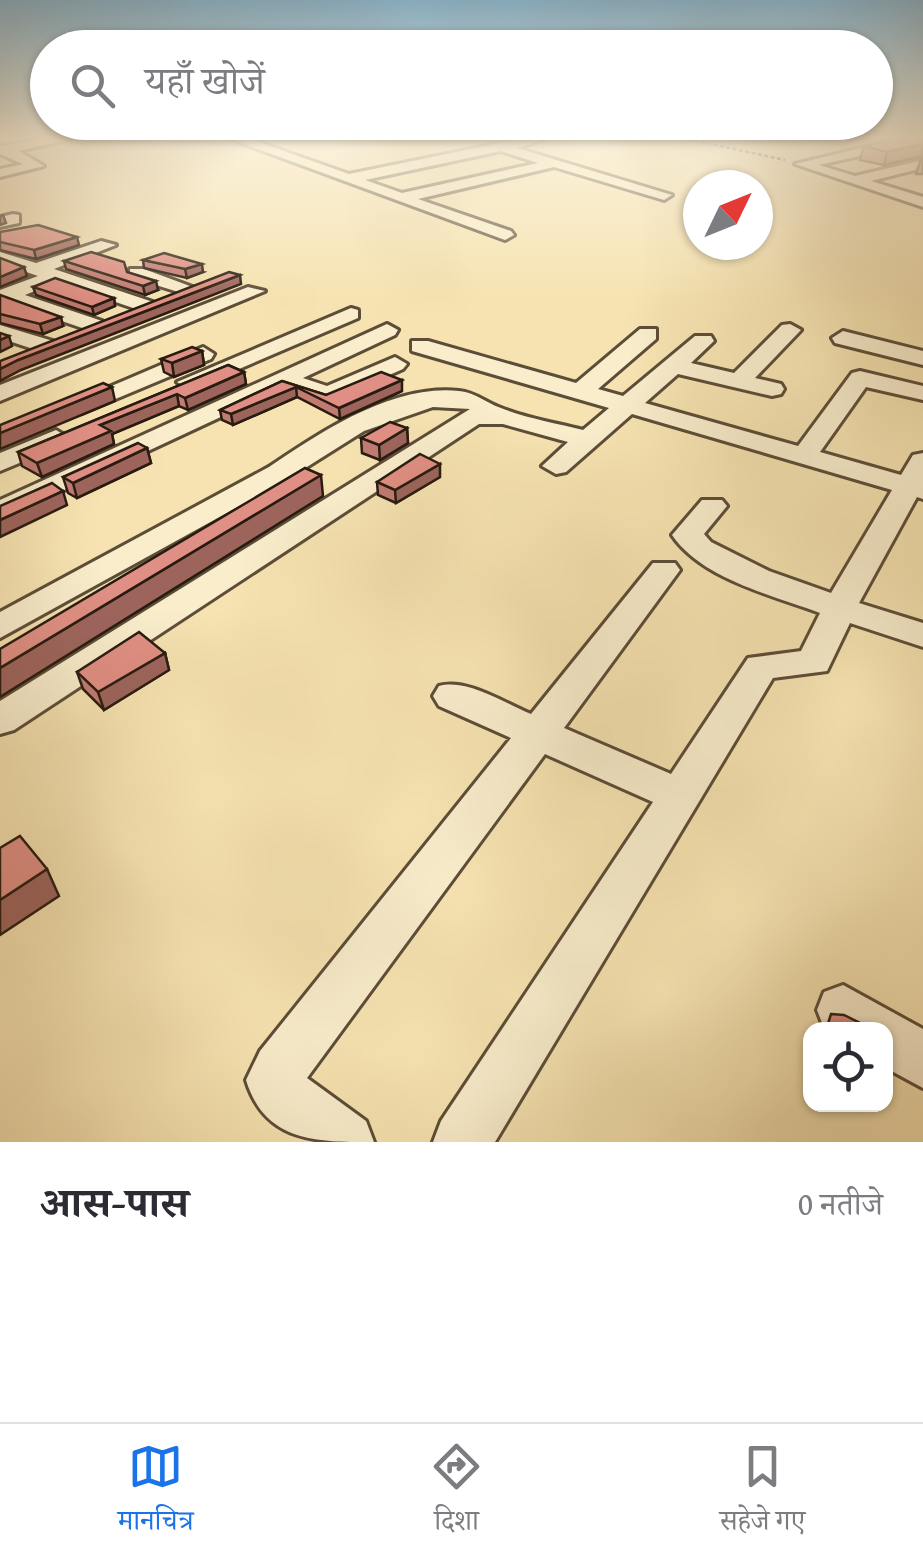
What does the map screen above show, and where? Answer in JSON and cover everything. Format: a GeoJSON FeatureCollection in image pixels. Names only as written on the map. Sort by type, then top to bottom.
{"type":"FeatureCollection","features":[{"type":"Feature","properties":{"kind":"street"},"geometry":{"type":"LineString","coordinates":[[384,192],[505,235]]}},
{"type":"Feature","properties":{"kind":"street"},"geometry":{"type":"LineString","coordinates":[[400,198],[426,192]]}},
{"type":"Feature","properties":{"kind":"street"},"geometry":{"type":"LineString","coordinates":[[655,192],[664,195]]}},
{"type":"Feature","properties":{"kind":"street"},"geometry":{"type":"LineString","coordinates":[[892,192],[921,196]]}},
{"type":"Feature","properties":{"kind":"street"},"geometry":{"type":"LineString","coordinates":[[4,225],[34,225]]}},
{"type":"Feature","properties":{"kind":"street"},"geometry":{"type":"LineString","coordinates":[[3,258],[80,238]]}},
{"type":"Feature","properties":{"kind":"street"},"geometry":{"type":"LineString","coordinates":[[33,270],[107,245]]}},
{"type":"Feature","properties":{"kind":"street"},"geometry":{"type":"LineString","coordinates":[[3,258],[146,306]]}},
{"type":"Feature","properties":{"kind":"street"},"geometry":{"type":"LineString","coordinates":[[15,358],[197,286],[137,274]]}},
{"type":"Feature","properties":{"kind":"street"},"geometry":{"type":"LineString","coordinates":[[54,277],[6,295],[94,326]]}},
{"type":"Feature","properties":{"kind":"street"},"geometry":{"type":"LineString","coordinates":[[119,297],[161,281]]}},
{"type":"Feature","properties":{"kind":"street"},"geometry":{"type":"LineString","coordinates":[[0,394],[255,291]]}},
{"type":"Feature","properties":{"kind":"street"},"geometry":{"type":"LineString","coordinates":[[0,439],[320,305]]}},
{"type":"Feature","properties":{"kind":"street"},"geometry":{"type":"LineString","coordinates":[[0,463],[351,314]]}},
{"type":"Feature","properties":{"kind":"street"},"geometry":{"type":"LineString","coordinates":[[0,330],[46,346]]}},
{"type":"Feature","properties":{"kind":"street"},"geometry":{"type":"LineString","coordinates":[[8,499],[388,330]]}},
{"type":"Feature","properties":{"kind":"street"},"geometry":{"type":"LineString","coordinates":[[739,381],[790,330]]}},
{"type":"Feature","properties":{"kind":"street"},"geometry":{"type":"LineString","coordinates":[[582,390],[648,334]]}},
{"type":"Feature","properties":{"kind":"street"},"geometry":{"type":"LineString","coordinates":[[843,338],[923,358]]}},
{"type":"Feature","properties":{"kind":"street"},"geometry":{"type":"LineString","coordinates":[[556,466],[633,404],[703,340]]}},
{"type":"Feature","properties":{"kind":"street"},"geometry":{"type":"LineString","coordinates":[[420,346],[806,453],[918,479],[839,608],[814,662],[761,668],[462,1142]]}},
{"type":"Feature","properties":{"kind":"street"},"geometry":{"type":"LineString","coordinates":[[281,379],[328,395],[395,364]]}},
{"type":"Feature","properties":{"kind":"street"},"geometry":{"type":"LineString","coordinates":[[675,366],[772,389]]}},
{"type":"Feature","properties":{"kind":"street"},"geometry":{"type":"LineString","coordinates":[[806,453],[860,378],[923,393]]}},
{"type":"Feature","properties":{"kind":"street"},"geometry":{"type":"LineString","coordinates":[[0,627],[214,503],[275,475],[319,444],[381,414],[448,396],[483,406],[492,414]]}},
{"type":"Feature","properties":{"kind":"street"},"geometry":{"type":"LineString","coordinates":[[0,720],[474,416],[492,414],[589,440]]}},
{"type":"Feature","properties":{"kind":"street"},"geometry":{"type":"LineString","coordinates":[[712,506],[690,529],[689,541],[716,559],[839,608],[923,636]]}},
{"type":"Feature","properties":{"kind":"street"},"geometry":{"type":"LineString","coordinates":[[345,1142],[278,1090],[274,1080],[279,1070],[664,570]]}},
{"type":"Feature","properties":{"kind":"street"},"geometry":{"type":"LineString","coordinates":[[452,696],[680,796]]}},
{"type":"Feature","properties":{"kind":"street"},"geometry":{"type":"LineString","coordinates":[[893,1041],[923,1060]]}},
{"type":"Feature","properties":{"kind":"building"},"geometry":{"type":"Polygon","coordinates":[[[38,225],[77,237],[34,250],[0,242],[0,232],[38,225]]]}},
{"type":"Feature","properties":{"kind":"building"},"geometry":{"type":"Polygon","coordinates":[[[91,252],[124,262],[127,272],[156,281],[143,286],[64,261],[91,252]]]}},
{"type":"Feature","properties":{"kind":"building"},"geometry":{"type":"Polygon","coordinates":[[[164,253],[202,264],[185,269],[143,260],[164,253]]]}},
{"type":"Feature","properties":{"kind":"building"},"geometry":{"type":"Polygon","coordinates":[[[0,258],[24,267],[0,277],[0,258]]]}},
{"type":"Feature","properties":{"kind":"building"},"geometry":{"type":"Polygon","coordinates":[[[229,272],[240,275],[0,369],[0,361],[229,272]]]}},
{"type":"Feature","properties":{"kind":"building"},"geometry":{"type":"Polygon","coordinates":[[[55,278],[114,298],[92,307],[33,287],[55,278]]]}},
{"type":"Feature","properties":{"kind":"building"},"geometry":{"type":"Polygon","coordinates":[[[0,295],[61,317],[40,324],[0,314],[0,295]]]}},
{"type":"Feature","properties":{"kind":"building"},"geometry":{"type":"Polygon","coordinates":[[[192,347],[202,351],[172,363],[161,359],[192,347]]]}},
{"type":"Feature","properties":{"kind":"building"},"geometry":{"type":"Polygon","coordinates":[[[228,365],[244,372],[185,398],[177,394],[100,425],[111,431],[37,463],[18,452],[228,365]]]}},
{"type":"Feature","properties":{"kind":"building"},"geometry":{"type":"Polygon","coordinates":[[[381,372],[402,380],[339,408],[296,387],[231,414],[220,410],[282,381],[326,395],[381,372]]]}},
{"type":"Feature","properties":{"kind":"building"},"geometry":{"type":"Polygon","coordinates":[[[103,383],[112,387],[0,433],[0,425],[103,383]]]}},
{"type":"Feature","properties":{"kind":"building"},"geometry":{"type":"Polygon","coordinates":[[[390,422],[407,428],[379,445],[361,438],[390,422]]]}},
{"type":"Feature","properties":{"kind":"building"},"geometry":{"type":"Polygon","coordinates":[[[138,443],[147,448],[73,483],[63,477],[138,443]]]}},
{"type":"Feature","properties":{"kind":"building"},"geometry":{"type":"Polygon","coordinates":[[[420,454],[440,464],[395,490],[377,482],[420,454]]]}},
{"type":"Feature","properties":{"kind":"building"},"geometry":{"type":"Polygon","coordinates":[[[305,468],[321,475],[0,668],[0,649],[305,468]]]}},
{"type":"Feature","properties":{"kind":"building"},"geometry":{"type":"Polygon","coordinates":[[[52,483],[63,491],[0,520],[0,506],[52,483]]]}},
{"type":"Feature","properties":{"kind":"building"},"geometry":{"type":"Polygon","coordinates":[[[139,632],[165,653],[98,692],[77,672],[139,632]]]}},
{"type":"Feature","properties":{"kind":"building"},"geometry":{"type":"Polygon","coordinates":[[[20,836],[47,869],[0,900],[0,848],[20,836]]]}},
{"type":"Feature","properties":{"kind":"building"},"geometry":{"type":"Polygon","coordinates":[[[831,1014],[858,1022],[828,1022],[831,1014]]]}}]}
